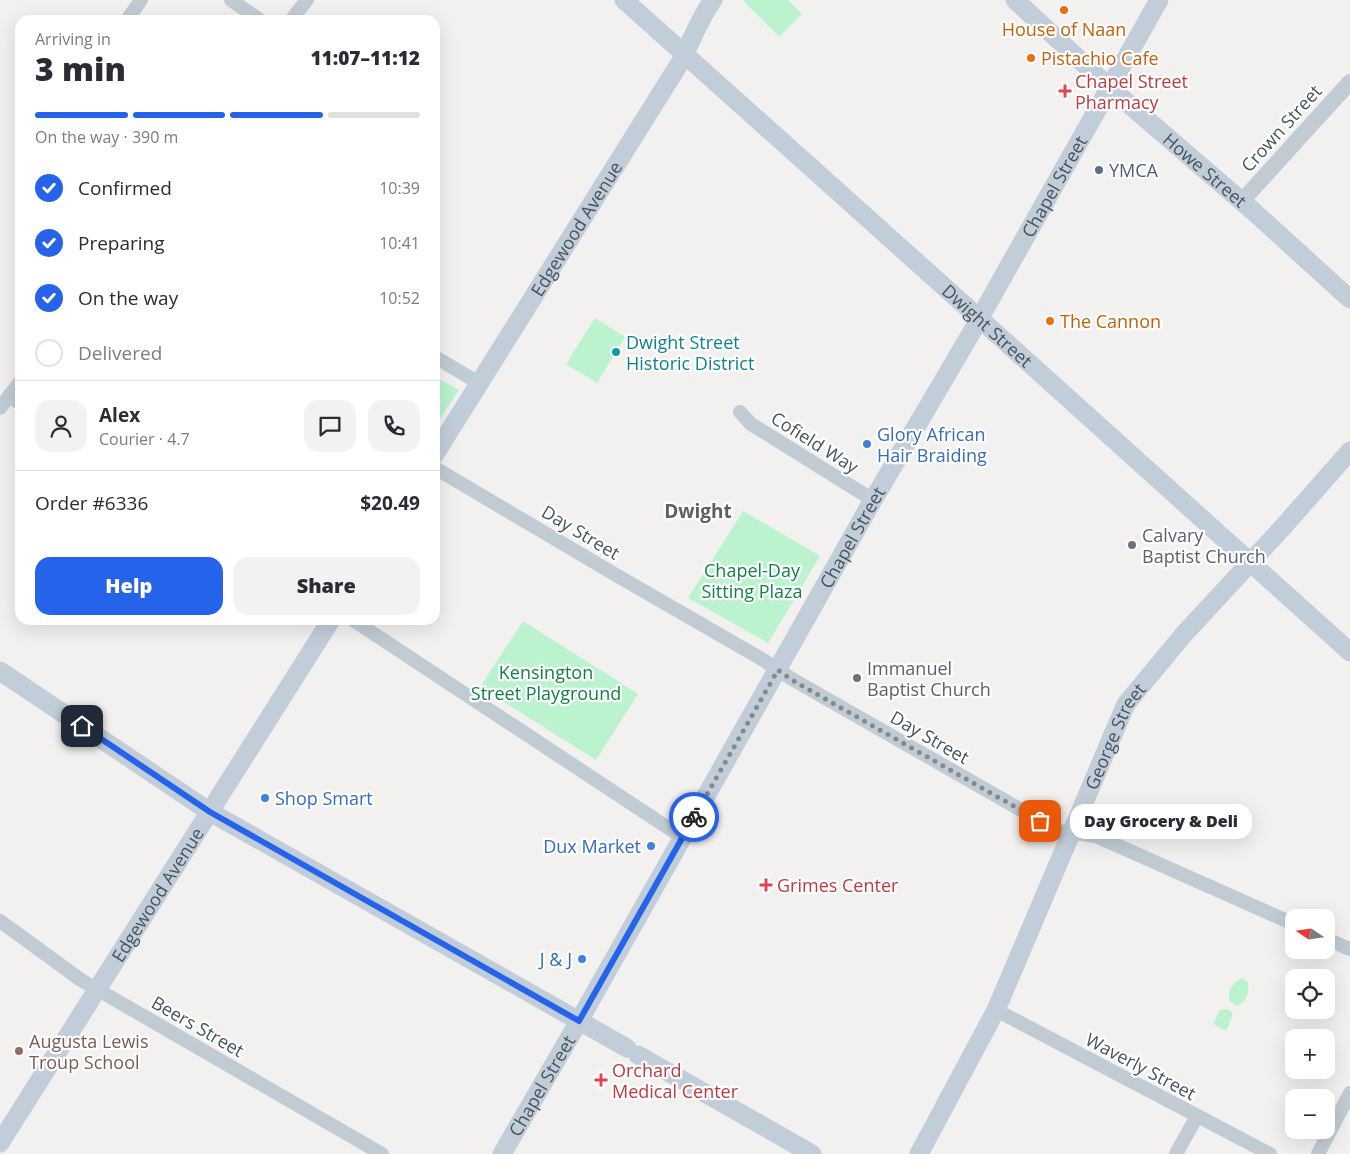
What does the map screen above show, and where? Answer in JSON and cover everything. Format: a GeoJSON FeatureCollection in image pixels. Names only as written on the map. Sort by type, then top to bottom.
{"type":"FeatureCollection","features":[{"type":"Feature","properties":{"kind":"main road","name":"Dwight Street"},"geometry":{"type":"LineString","coordinates":[[624,0],[1350,652]]}},
{"type":"Feature","properties":{"kind":"main road","name":"Edgewood Avenue"},"geometry":{"type":"LineString","coordinates":[[440,446],[685,54],[695,31],[713,0]]}},
{"type":"Feature","properties":{"kind":"main road","name":"Howe Street"},"geometry":{"type":"LineString","coordinates":[[1015,0],[1109,87],[1242,201],[1350,299]]}},
{"type":"Feature","properties":{"kind":"main road","name":"Chapel Street"},"geometry":{"type":"LineString","coordinates":[[502,1154],[1159,0]]}},
{"type":"Feature","properties":{"kind":"main road","name":"George Street"},"geometry":{"type":"LineString","coordinates":[[919,1154],[996,1010],[1126,704],[1184,634],[1350,451]]}},
{"type":"Feature","properties":{"kind":"main road","name":"Edgewood Avenue"},"geometry":{"type":"LineString","coordinates":[[0,1143],[328,625]]}},
{"type":"Feature","properties":{"kind":"main road"},"geometry":{"type":"LineString","coordinates":[[0,671],[210,812],[812,1154]]}},
{"type":"Feature","properties":{"kind":"street"},"geometry":{"type":"LineString","coordinates":[[130,15],[141,0]]}},
{"type":"Feature","properties":{"kind":"street"},"geometry":{"type":"LineString","coordinates":[[230,0],[252,15]]}},
{"type":"Feature","properties":{"kind":"street"},"geometry":{"type":"LineString","coordinates":[[295,15],[307,0]]}},
{"type":"Feature","properties":{"kind":"street","name":"Crown Street"},"geometry":{"type":"LineString","coordinates":[[1242,201],[1350,82]]}},
{"type":"Feature","properties":{"kind":"street"},"geometry":{"type":"LineString","coordinates":[[440,360],[480,384]]}},
{"type":"Feature","properties":{"kind":"street"},"geometry":{"type":"LineString","coordinates":[[0,408],[15,400]]}},
{"type":"Feature","properties":{"kind":"street","name":"Cofield Way"},"geometry":{"type":"LineString","coordinates":[[740,412],[751,424],[873,500]]}},
{"type":"Feature","properties":{"kind":"street","name":"Day Street"},"geometry":{"type":"LineString","coordinates":[[440,471],[792,680],[1056,830],[1096,836],[1285,920]]}},
{"type":"Feature","properties":{"kind":"street"},"geometry":{"type":"LineString","coordinates":[[361,625],[682,837]]}},
{"type":"Feature","properties":{"kind":"street","name":"Beers Street"},"geometry":{"type":"LineString","coordinates":[[0,921],[74,976],[382,1154]]}},
{"type":"Feature","properties":{"kind":"street"},"geometry":{"type":"LineString","coordinates":[[1335,943],[1350,949]]}},
{"type":"Feature","properties":{"kind":"street","name":"Waverly Street"},"geometry":{"type":"LineString","coordinates":[[996,1010],[1270,1154]]}},
{"type":"Feature","properties":{"kind":"street"},"geometry":{"type":"LineString","coordinates":[[1318,1154],[1350,1093]]}},
{"type":"Feature","properties":{"kind":"street"},"geometry":{"type":"LineString","coordinates":[[1176,1154],[1197,1116]]}},
{"type":"Feature","properties":{"kind":"green space"},"geometry":{"type":"Polygon","coordinates":[[[743,0],[788,0],[802,14],[779,37],[743,0]]]}},
{"type":"Feature","properties":{"kind":"green space"},"geometry":{"type":"Polygon","coordinates":[[[595,318],[625,337],[597,383],[566,364],[595,318]]]}},
{"type":"Feature","properties":{"kind":"green space"},"geometry":{"type":"Polygon","coordinates":[[[440,380],[459,390],[440,418],[440,380]]]}},
{"type":"Feature","properties":{"kind":"green space","name":"Chapel-Day Sitting Plaza"},"geometry":{"type":"Polygon","coordinates":[[[743,511],[820,556],[768,643],[688,598],[743,511]]]}},
{"type":"Feature","properties":{"kind":"green space","name":"Kensington Street Playground"},"geometry":{"type":"Polygon","coordinates":[[[523,621],[638,694],[596,760],[480,687],[523,621]]]}},
{"type":"Feature","properties":{"kind":"green space"},"geometry":{"type":"Polygon","coordinates":[[[1242,978],[1248,982],[1248,993],[1246,999],[1237,1006],[1229,1001],[1229,993],[1235,982],[1242,978]]]}},
{"type":"Feature","properties":{"kind":"green space"},"geometry":{"type":"Polygon","coordinates":[[[1220,1010],[1231,1011],[1233,1015],[1226,1031],[1213,1024],[1220,1010]]]}},
{"type":"Feature","properties":{"kind":"way so far"},"geometry":{"type":"LineString","coordinates":[[694,817],[778,670],[792,680],[1040,821]]}},
{"type":"Feature","properties":{"kind":"place","name":"House of Naan"},"geometry":{"type":"Point","coordinates":[1064,10]}},
{"type":"Feature","properties":{"kind":"place","name":"Pistachio Cafe"},"geometry":{"type":"Point","coordinates":[1031,58]}},
{"type":"Feature","properties":{"kind":"place","name":"Chapel Street Pharmacy"},"geometry":{"type":"Point","coordinates":[1065,91]}},
{"type":"Feature","properties":{"kind":"place","name":"YMCA"},"geometry":{"type":"Point","coordinates":[1099,170]}},
{"type":"Feature","properties":{"kind":"place","name":"The Cannon"},"geometry":{"type":"Point","coordinates":[1050,321]}},
{"type":"Feature","properties":{"kind":"place","name":"Dwight Street Historic District"},"geometry":{"type":"Point","coordinates":[616,352]}},
{"type":"Feature","properties":{"kind":"place","name":"Glory African Hair Braiding"},"geometry":{"type":"Point","coordinates":[867,444]}},
{"type":"Feature","properties":{"kind":"place","name":"Calvary Baptist Church"},"geometry":{"type":"Point","coordinates":[1132,545]}},
{"type":"Feature","properties":{"kind":"place","name":"Immanuel Baptist Church"},"geometry":{"type":"Point","coordinates":[857,678]}},
{"type":"Feature","properties":{"kind":"place","name":"Shop Smart"},"geometry":{"type":"Point","coordinates":[265,798]}},
{"type":"Feature","properties":{"kind":"place","name":"Day Grocery & Deli"},"geometry":{"type":"Point","coordinates":[1040,821]}},
{"type":"Feature","properties":{"kind":"place","name":"Dux Market"},"geometry":{"type":"Point","coordinates":[651,846]}},
{"type":"Feature","properties":{"kind":"place","name":"Grimes Center"},"geometry":{"type":"Point","coordinates":[766,885]}},
{"type":"Feature","properties":{"kind":"place","name":"J & J"},"geometry":{"type":"Point","coordinates":[582,959]}},
{"type":"Feature","properties":{"kind":"place","name":"Augusta Lewis Troup School"},"geometry":{"type":"Point","coordinates":[19,1051]}},
{"type":"Feature","properties":{"kind":"place","name":"Orchard Medical Center"},"geometry":{"type":"Point","coordinates":[601,1080]}},
{"type":"Feature","properties":{"kind":"district","name":"Dwight"},"geometry":{"type":"Point","coordinates":[698,511]}},
{"type":"Feature","properties":{"kind":"route"},"geometry":{"type":"LineString","coordinates":[[82,726],[210,812],[579,1021],[694,817]]}}]}
